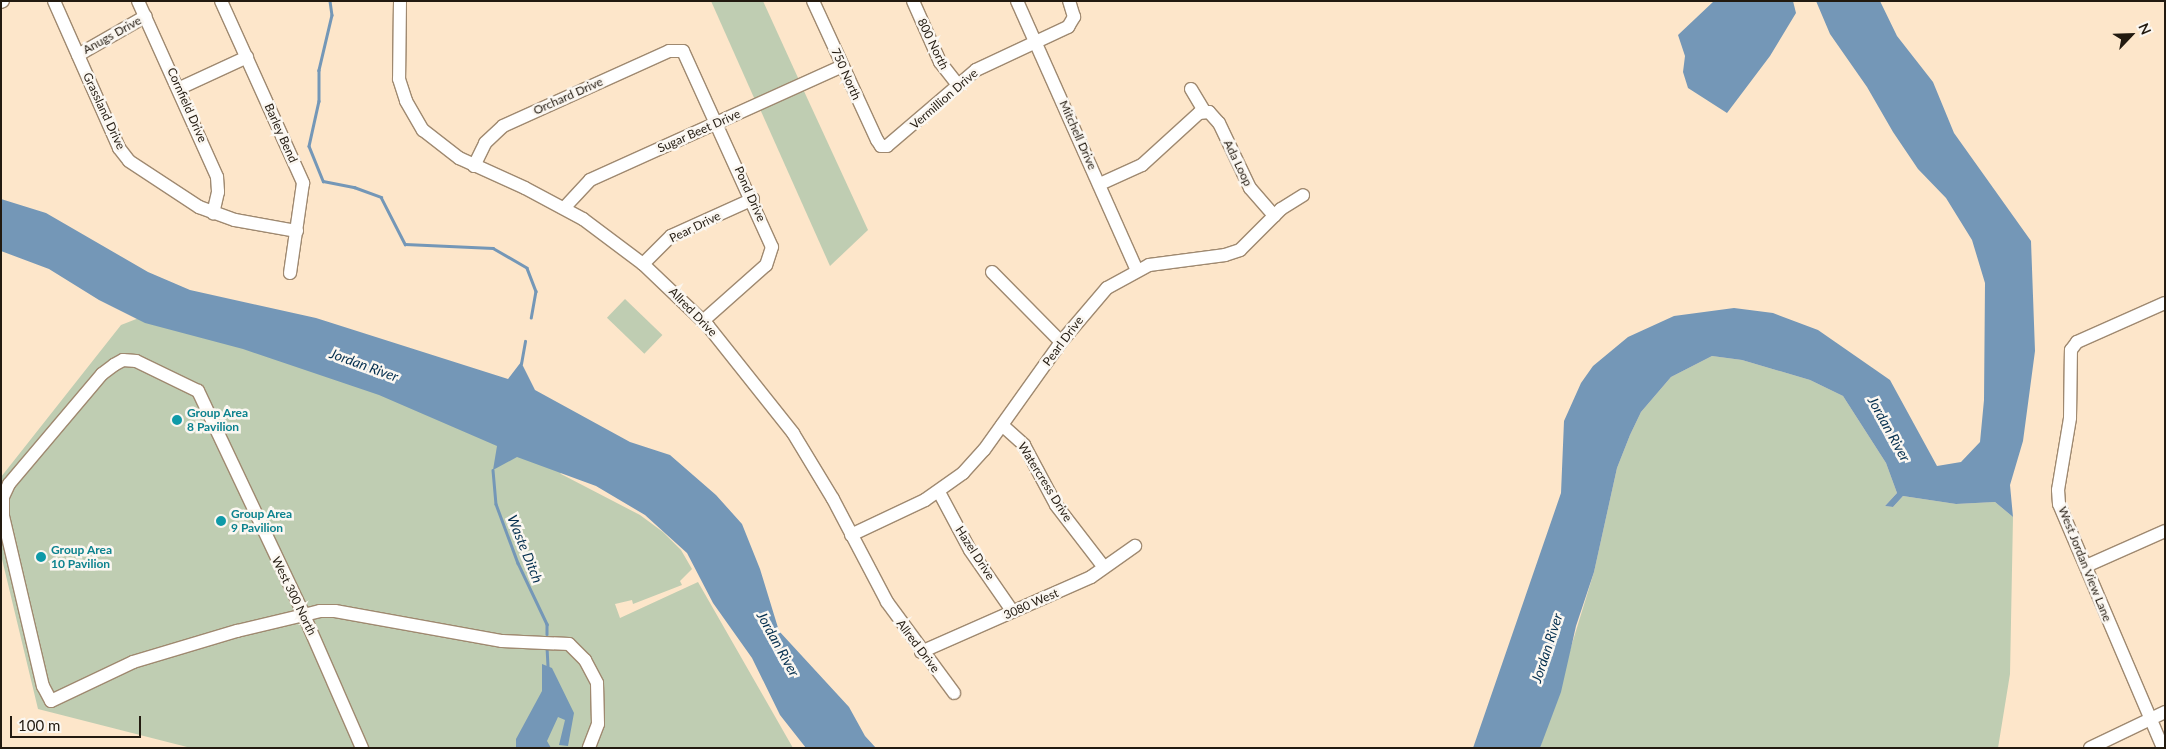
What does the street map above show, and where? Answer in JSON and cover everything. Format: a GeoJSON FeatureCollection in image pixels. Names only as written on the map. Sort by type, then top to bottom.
{"type":"FeatureCollection","features":[{"type":"Feature","properties":{"kind":"street","name":"Grassland Drive"},"geometry":{"type":"LineString","coordinates":[[54,1],[119,148],[129,161],[180,197],[213,213],[297,231]]}},
{"type":"Feature","properties":{"kind":"street","name":"Cornfield Drive"},"geometry":{"type":"LineString","coordinates":[[138,1],[180,88],[217,177],[218,192],[213,213]]}},
{"type":"Feature","properties":{"kind":"street","name":"Barley Bend"},"geometry":{"type":"LineString","coordinates":[[221,1],[303,183],[290,273]]}},
{"type":"Feature","properties":{"kind":"street","name":"Allred Drive"},"geometry":{"type":"LineString","coordinates":[[400,1],[398,68],[406,101],[431,138],[474,166],[565,207],[644,264],[703,321],[788,426],[851,535],[886,602],[921,652],[954,693]]}},
{"type":"Feature","properties":{"kind":"street","name":"750 North"},"geometry":{"type":"LineString","coordinates":[[813,1],[881,146]]}},
{"type":"Feature","properties":{"kind":"street","name":"800 North"},"geometry":{"type":"LineString","coordinates":[[913,1],[940,62],[957,84]]}},
{"type":"Feature","properties":{"kind":"street","name":"Mitchell Drive"},"geometry":{"type":"LineString","coordinates":[[1017,1],[1137,270]]}},
{"type":"Feature","properties":{"kind":"street","name":"Vermillion Drive"},"geometry":{"type":"LineString","coordinates":[[881,146],[893,143],[957,84],[976,70],[1065,29],[1073,21],[1069,1]]}},
{"type":"Feature","properties":{"kind":"street","name":"Anugs Drive"},"geometry":{"type":"LineString","coordinates":[[78,55],[146,16]]}},
{"type":"Feature","properties":{"kind":"street","name":"Orchard Drive"},"geometry":{"type":"LineString","coordinates":[[474,166],[485,143],[502,126],[669,51],[680,50]]}},
{"type":"Feature","properties":{"kind":"street","name":"Pond Drive"},"geometry":{"type":"LineString","coordinates":[[680,50],[688,57],[772,242],[771,256],[766,264],[703,321]]}},
{"type":"Feature","properties":{"kind":"street"},"geometry":{"type":"LineString","coordinates":[[180,88],[247,57]]}},
{"type":"Feature","properties":{"kind":"street","name":"Sugar Beet Drive"},"geometry":{"type":"LineString","coordinates":[[565,207],[590,180],[843,66]]}},
{"type":"Feature","properties":{"kind":"street","name":"Ada Loop"},"geometry":{"type":"LineString","coordinates":[[1191,88],[1204,111],[1215,116],[1250,188],[1274,216]]}},
{"type":"Feature","properties":{"kind":"street"},"geometry":{"type":"LineString","coordinates":[[1100,184],[1149,161],[1204,111]]}},
{"type":"Feature","properties":{"kind":"street","name":"Pearl Drive"},"geometry":{"type":"LineString","coordinates":[[851,535],[939,492],[973,462],[1002,425],[1061,342],[1100,295],[1137,270],[1232,253],[1248,244],[1274,216],[1303,196]]}},
{"type":"Feature","properties":{"kind":"street","name":"Pear Drive"},"geometry":{"type":"LineString","coordinates":[[644,264],[671,236],[752,199]]}},
{"type":"Feature","properties":{"kind":"street"},"geometry":{"type":"LineString","coordinates":[[992,272],[1061,342]]}},
{"type":"Feature","properties":{"kind":"street","name":"West Jordan View Lane"},"geometry":{"type":"LineString","coordinates":[[2163,748],[2059,504],[2058,490],[2070,418],[2071,350],[2077,342],[2165,304]]}},
{"type":"Feature","properties":{"kind":"street","name":"West 300 North"},"geometry":{"type":"LineString","coordinates":[[304,615],[133,662],[51,701],[43,686],[3,516],[5,490],[102,374],[123,360],[136,362],[198,391],[304,615],[362,748]]}},
{"type":"Feature","properties":{"kind":"street","name":"Watercress Drive"},"geometry":{"type":"LineString","coordinates":[[1002,425],[1024,445],[1056,504],[1103,566]]}},
{"type":"Feature","properties":{"kind":"street","name":"Hazel Drive"},"geometry":{"type":"LineString","coordinates":[[939,492],[970,550],[1014,612]]}},
{"type":"Feature","properties":{"kind":"street"},"geometry":{"type":"LineString","coordinates":[[2086,566],[2165,531]]}},
{"type":"Feature","properties":{"kind":"street","name":"3080 West"},"geometry":{"type":"LineString","coordinates":[[921,652],[1091,577],[1103,566],[1134,546]]}},
{"type":"Feature","properties":{"kind":"street"},"geometry":{"type":"LineString","coordinates":[[304,615],[335,611],[502,641],[569,644],[585,660],[597,684],[598,724],[589,748]]}},
{"type":"Feature","properties":{"kind":"street"},"geometry":{"type":"LineString","coordinates":[[2090,748],[2165,712]]}},
{"type":"Feature","properties":{"kind":"green space"},"geometry":{"type":"Polygon","coordinates":[[[711,1],[763,1],[799,80],[755,100],[711,1]]]}},
{"type":"Feature","properties":{"kind":"green space"},"geometry":{"type":"Polygon","coordinates":[[[803,89],[868,230],[830,266],[760,109],[803,89]]]}},
{"type":"Feature","properties":{"kind":"green space"},"geometry":{"type":"Polygon","coordinates":[[[625,299],[662,335],[644,354],[607,318],[625,299]]]}},
{"type":"Feature","properties":{"kind":"green space"},"geometry":{"type":"Polygon","coordinates":[[[144,316],[381,386],[554,457],[561,474],[640,515],[663,532],[681,550],[692,569],[680,581],[682,585],[633,604],[632,600],[615,604],[620,618],[698,582],[793,748],[191,748],[38,709],[1,555],[1,477],[121,325],[144,316]]]}},
{"type":"Feature","properties":{"kind":"green space"},"geometry":{"type":"Polygon","coordinates":[[[1712,356],[1742,360],[1810,380],[1843,396],[1886,463],[1897,493],[1885,506],[1893,507],[1903,496],[1956,504],[1995,502],[2013,517],[2010,674],[1998,748],[1540,748],[1594,572],[1617,468],[1630,435],[1641,412],[1671,377],[1712,356]]]}},
{"type":"Feature","properties":{"kind":"water"},"geometry":{"type":"Polygon","coordinates":[[[1714,1],[1793,1],[1796,13],[1770,56],[1727,113],[1688,88],[1683,72],[1685,56],[1678,35],[1714,1]]]}},
{"type":"Feature","properties":{"kind":"water","name":"Jordan River"},"geometry":{"type":"Polygon","coordinates":[[[1816,1],[1880,1],[1897,36],[1933,82],[1954,133],[2031,241],[2035,351],[2023,441],[2010,485],[2013,517],[1995,502],[1956,504],[1903,496],[1893,507],[1885,506],[1897,493],[1886,463],[1843,396],[1810,380],[1742,360],[1712,356],[1671,377],[1641,412],[1630,435],[1617,468],[1594,572],[1576,626],[1561,692],[1540,748],[1473,748],[1561,493],[1564,421],[1581,383],[1593,366],[1628,337],[1674,316],[1734,308],[1773,313],[1818,330],[1890,380],[1937,466],[1961,462],[1980,442],[1984,400],[1985,283],[1972,240],[1946,198],[1918,169],[1893,132],[1867,87],[1830,34],[1816,1]]]}},
{"type":"Feature","properties":{"kind":"water","name":"Jordan River"},"geometry":{"type":"Polygon","coordinates":[[[1,199],[46,213],[148,272],[190,290],[316,318],[508,379],[521,362],[535,390],[630,442],[670,455],[716,495],[742,524],[760,569],[779,631],[849,707],[865,736],[876,748],[806,748],[780,715],[752,658],[713,603],[687,553],[645,515],[596,486],[517,457],[493,470],[497,446],[379,395],[243,349],[145,323],[99,300],[49,269],[1,251],[1,199]]]}},
{"type":"Feature","properties":{"kind":"water"},"geometry":{"type":"Polygon","coordinates":[[[542,664],[552,668],[574,713],[568,746],[559,745],[565,720],[558,717],[547,741],[551,748],[516,748],[516,739],[542,691],[542,664]]]}},
{"type":"Feature","properties":{"kind":"waterway"},"geometry":{"type":"LineString","coordinates":[[330,1],[332,15],[319,70],[319,101],[309,146],[323,181],[354,187],[381,197],[405,244],[493,248],[527,268],[536,291],[531,318]]}},
{"type":"Feature","properties":{"kind":"waterway"},"geometry":{"type":"LineString","coordinates":[[521,364],[525,341]]}},
{"type":"Feature","properties":{"kind":"waterway","name":"Waste Ditch"},"geometry":{"type":"LineString","coordinates":[[493,470],[496,504],[518,563],[547,624],[547,634]]}},
{"type":"Feature","properties":{"kind":"waterway","name":"Waste Ditch"},"geometry":{"type":"LineString","coordinates":[[547,647],[548,668]]}},
{"type":"Feature","properties":{"kind":"place","name":"Group Area 8 Pavilion"},"geometry":{"type":"Point","coordinates":[177,420]}},
{"type":"Feature","properties":{"kind":"place","name":"Group Area 9 Pavilion"},"geometry":{"type":"Point","coordinates":[221,521]}},
{"type":"Feature","properties":{"kind":"place","name":"Group Area 10 Pavilion"},"geometry":{"type":"Point","coordinates":[41,557]}}]}
